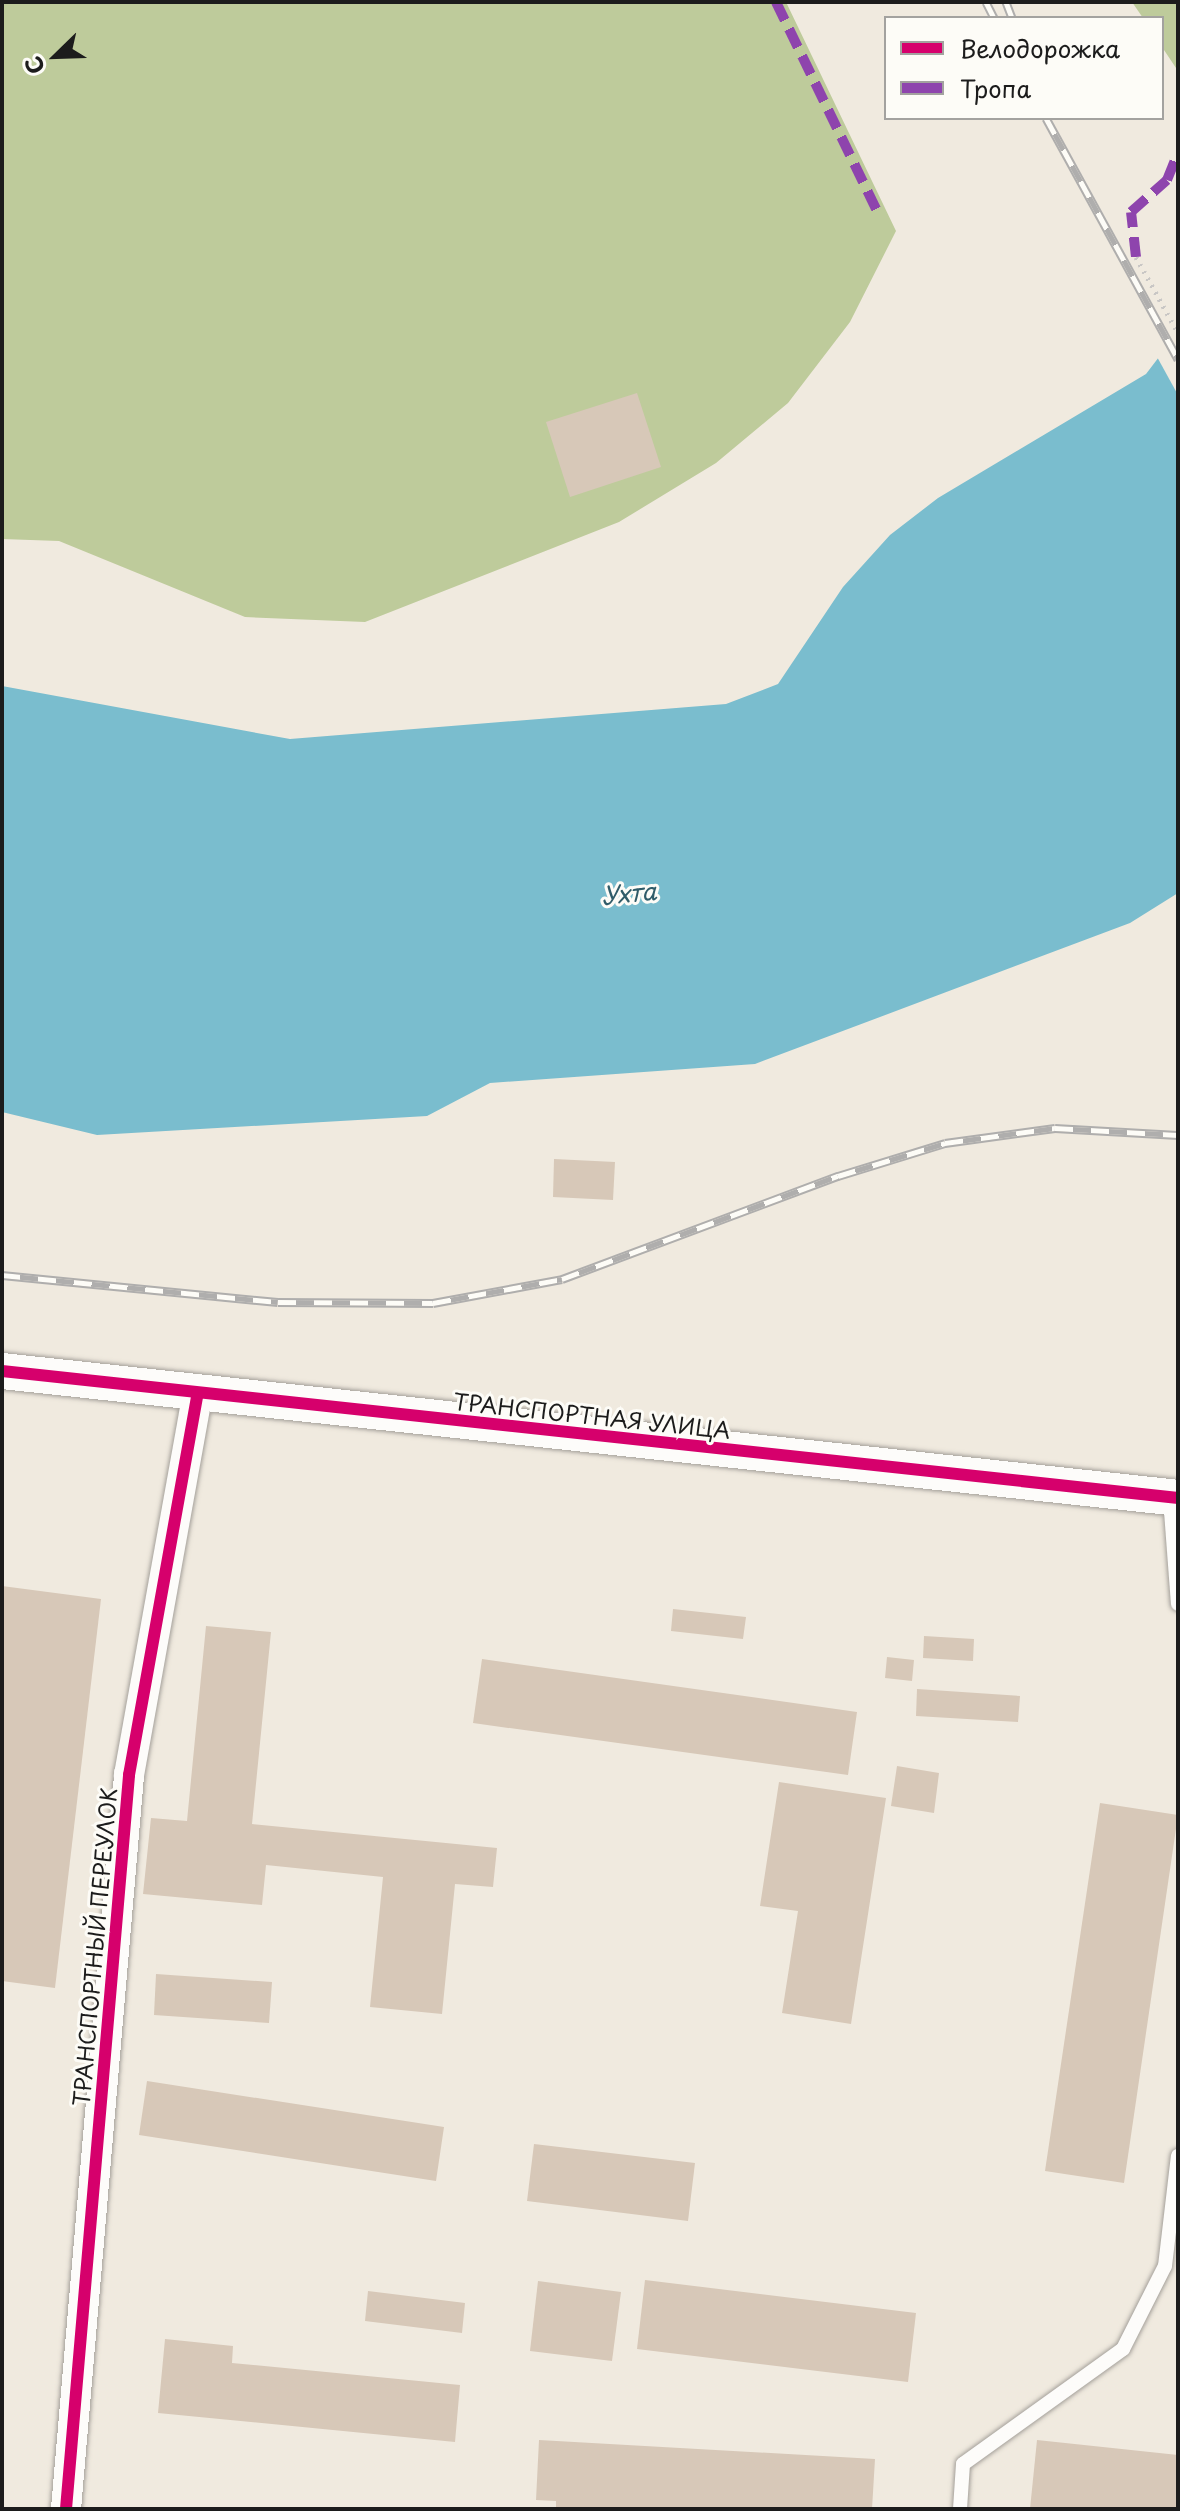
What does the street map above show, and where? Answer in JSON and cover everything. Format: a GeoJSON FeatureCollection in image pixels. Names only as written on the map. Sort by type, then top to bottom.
{"type":"FeatureCollection","features":[{"type":"Feature","properties":{"kind":"street","name":"ТРАНСПОРТНАЯ УЛИЦА"},"geometry":{"type":"LineString","coordinates":[[2,1371],[1174,1498]]}},
{"type":"Feature","properties":{"kind":"street","name":"ТРАНСПОРТНЫЙ ПЕРЕУЛОК"},"geometry":{"type":"LineString","coordinates":[[66,2509],[129,1775],[198,1393]]}},
{"type":"Feature","properties":{"kind":"lane"},"geometry":{"type":"LineString","coordinates":[[1174,1498],[1178,1604]]}},
{"type":"Feature","properties":{"kind":"lane"},"geometry":{"type":"LineString","coordinates":[[960,2509],[963,2464],[1123,2349],[1165,2266],[1178,2156]]}},
{"type":"Feature","properties":{"kind":"path"},"geometry":{"type":"LineString","coordinates":[[1136,257],[1178,333]]}},
{"type":"Feature","properties":{"kind":"green space"},"geometry":{"type":"Polygon","coordinates":[[[2,2],[786,2],[896,231],[850,322],[788,403],[716,463],[619,522],[365,622],[245,617],[59,541],[2,539],[2,2]]]}},
{"type":"Feature","properties":{"kind":"green space"},"geometry":{"type":"Polygon","coordinates":[[[1132,2],[1178,2],[1178,71],[1164,50],[1164,16],[1142,16],[1132,2]]]}},
{"type":"Feature","properties":{"kind":"water","name":"Ухта"},"geometry":{"type":"Polygon","coordinates":[[[1178,332],[1178,893],[1130,923],[755,1064],[490,1083],[427,1116],[97,1135],[2,1112],[2,686],[290,739],[726,704],[778,684],[843,587],[890,535],[938,498],[1146,374],[1178,332]]]}},
{"type":"Feature","properties":{"kind":"pier"},"geometry":{"type":"Polygon","coordinates":[[[1178,328],[1178,395],[1156,355],[1178,328]]]}},
{"type":"Feature","properties":{"kind":"building"},"geometry":{"type":"Polygon","coordinates":[[[637,393],[661,467],[570,497],[546,422],[637,393]]]}},
{"type":"Feature","properties":{"kind":"building"},"geometry":{"type":"Polygon","coordinates":[[[554,1159],[615,1162],[613,1200],[553,1197],[554,1159]]]}},
{"type":"Feature","properties":{"kind":"building"},"geometry":{"type":"Polygon","coordinates":[[[2,1586],[101,1599],[55,1988],[2,1981],[2,1586]]]}},
{"type":"Feature","properties":{"kind":"building"},"geometry":{"type":"Polygon","coordinates":[[[673,1609],[746,1617],[743,1639],[671,1631],[673,1609]]]}},
{"type":"Feature","properties":{"kind":"building"},"geometry":{"type":"Polygon","coordinates":[[[206,1626],[271,1632],[252,1824],[497,1848],[493,1887],[455,1884],[442,2014],[370,2007],[383,1877],[266,1865],[262,1905],[143,1894],[151,1818],[187,1821],[206,1626]]]}},
{"type":"Feature","properties":{"kind":"building"},"geometry":{"type":"Polygon","coordinates":[[[924,1636],[974,1639],[973,1661],[923,1658],[924,1636]]]}},
{"type":"Feature","properties":{"kind":"building"},"geometry":{"type":"Polygon","coordinates":[[[887,1657],[914,1660],[912,1681],[885,1678],[887,1657]]]}},
{"type":"Feature","properties":{"kind":"building"},"geometry":{"type":"Polygon","coordinates":[[[482,1659],[857,1712],[848,1775],[473,1723],[482,1659]]]}},
{"type":"Feature","properties":{"kind":"building"},"geometry":{"type":"Polygon","coordinates":[[[917,1689],[1020,1696],[1018,1722],[916,1716],[917,1689]]]}},
{"type":"Feature","properties":{"kind":"building"},"geometry":{"type":"Polygon","coordinates":[[[897,1766],[939,1773],[934,1813],[891,1806],[897,1766]]]}},
{"type":"Feature","properties":{"kind":"building"},"geometry":{"type":"Polygon","coordinates":[[[779,1782],[886,1798],[851,2024],[782,2013],[798,1911],[760,1906],[779,1782]]]}},
{"type":"Feature","properties":{"kind":"building"},"geometry":{"type":"Polygon","coordinates":[[[1100,1803],[1178,1815],[1124,2183],[1045,2171],[1100,1803]]]}},
{"type":"Feature","properties":{"kind":"building"},"geometry":{"type":"Polygon","coordinates":[[[156,1974],[272,1982],[269,2023],[154,2015],[156,1974]]]}},
{"type":"Feature","properties":{"kind":"building"},"geometry":{"type":"Polygon","coordinates":[[[147,2081],[444,2127],[436,2181],[139,2135],[147,2081]]]}},
{"type":"Feature","properties":{"kind":"building"},"geometry":{"type":"Polygon","coordinates":[[[534,2144],[695,2163],[688,2221],[527,2201],[534,2144]]]}},
{"type":"Feature","properties":{"kind":"building"},"geometry":{"type":"Polygon","coordinates":[[[645,2280],[916,2313],[908,2382],[637,2349],[645,2280]]]}},
{"type":"Feature","properties":{"kind":"building"},"geometry":{"type":"Polygon","coordinates":[[[538,2281],[621,2292],[612,2361],[530,2351],[538,2281]]]}},
{"type":"Feature","properties":{"kind":"building"},"geometry":{"type":"Polygon","coordinates":[[[368,2291],[465,2303],[462,2333],[365,2321],[368,2291]]]}},
{"type":"Feature","properties":{"kind":"building"},"geometry":{"type":"Polygon","coordinates":[[[165,2339],[233,2346],[232,2363],[460,2385],[455,2442],[158,2413],[165,2339]]]}},
{"type":"Feature","properties":{"kind":"building"},"geometry":{"type":"Polygon","coordinates":[[[539,2440],[875,2459],[872,2509],[556,2509],[556,2501],[536,2500],[539,2440]]]}},
{"type":"Feature","properties":{"kind":"building"},"geometry":{"type":"Polygon","coordinates":[[[1037,2440],[1178,2455],[1178,2509],[1030,2509],[1037,2440]]]}},
{"type":"Feature","properties":{"kind":"railway"},"geometry":{"type":"LineString","coordinates":[[986,2],[993,16]]}},
{"type":"Feature","properties":{"kind":"railway"},"geometry":{"type":"LineString","coordinates":[[1006,2],[1011,16]]}},
{"type":"Feature","properties":{"kind":"railway"},"geometry":{"type":"LineString","coordinates":[[1047,120],[1178,359]]}},
{"type":"Feature","properties":{"kind":"railway"},"geometry":{"type":"LineString","coordinates":[[2,1275],[278,1302],[433,1303],[562,1279],[838,1176],[945,1143],[1055,1128],[1178,1135]]}},
{"type":"Feature","properties":{"kind":"marked path"},"geometry":{"type":"LineString","coordinates":[[776,2],[879,215]]}},
{"type":"Feature","properties":{"kind":"marked path"},"geometry":{"type":"LineString","coordinates":[[1136,257],[1131,212],[1167,180],[1178,153]]}},
{"type":"Feature","properties":{"kind":"cycle path"},"geometry":{"type":"LineString","coordinates":[[2,1371],[1178,1498]]}},
{"type":"Feature","properties":{"kind":"cycle path"},"geometry":{"type":"LineString","coordinates":[[66,2509],[129,1775],[198,1393]]}}]}
